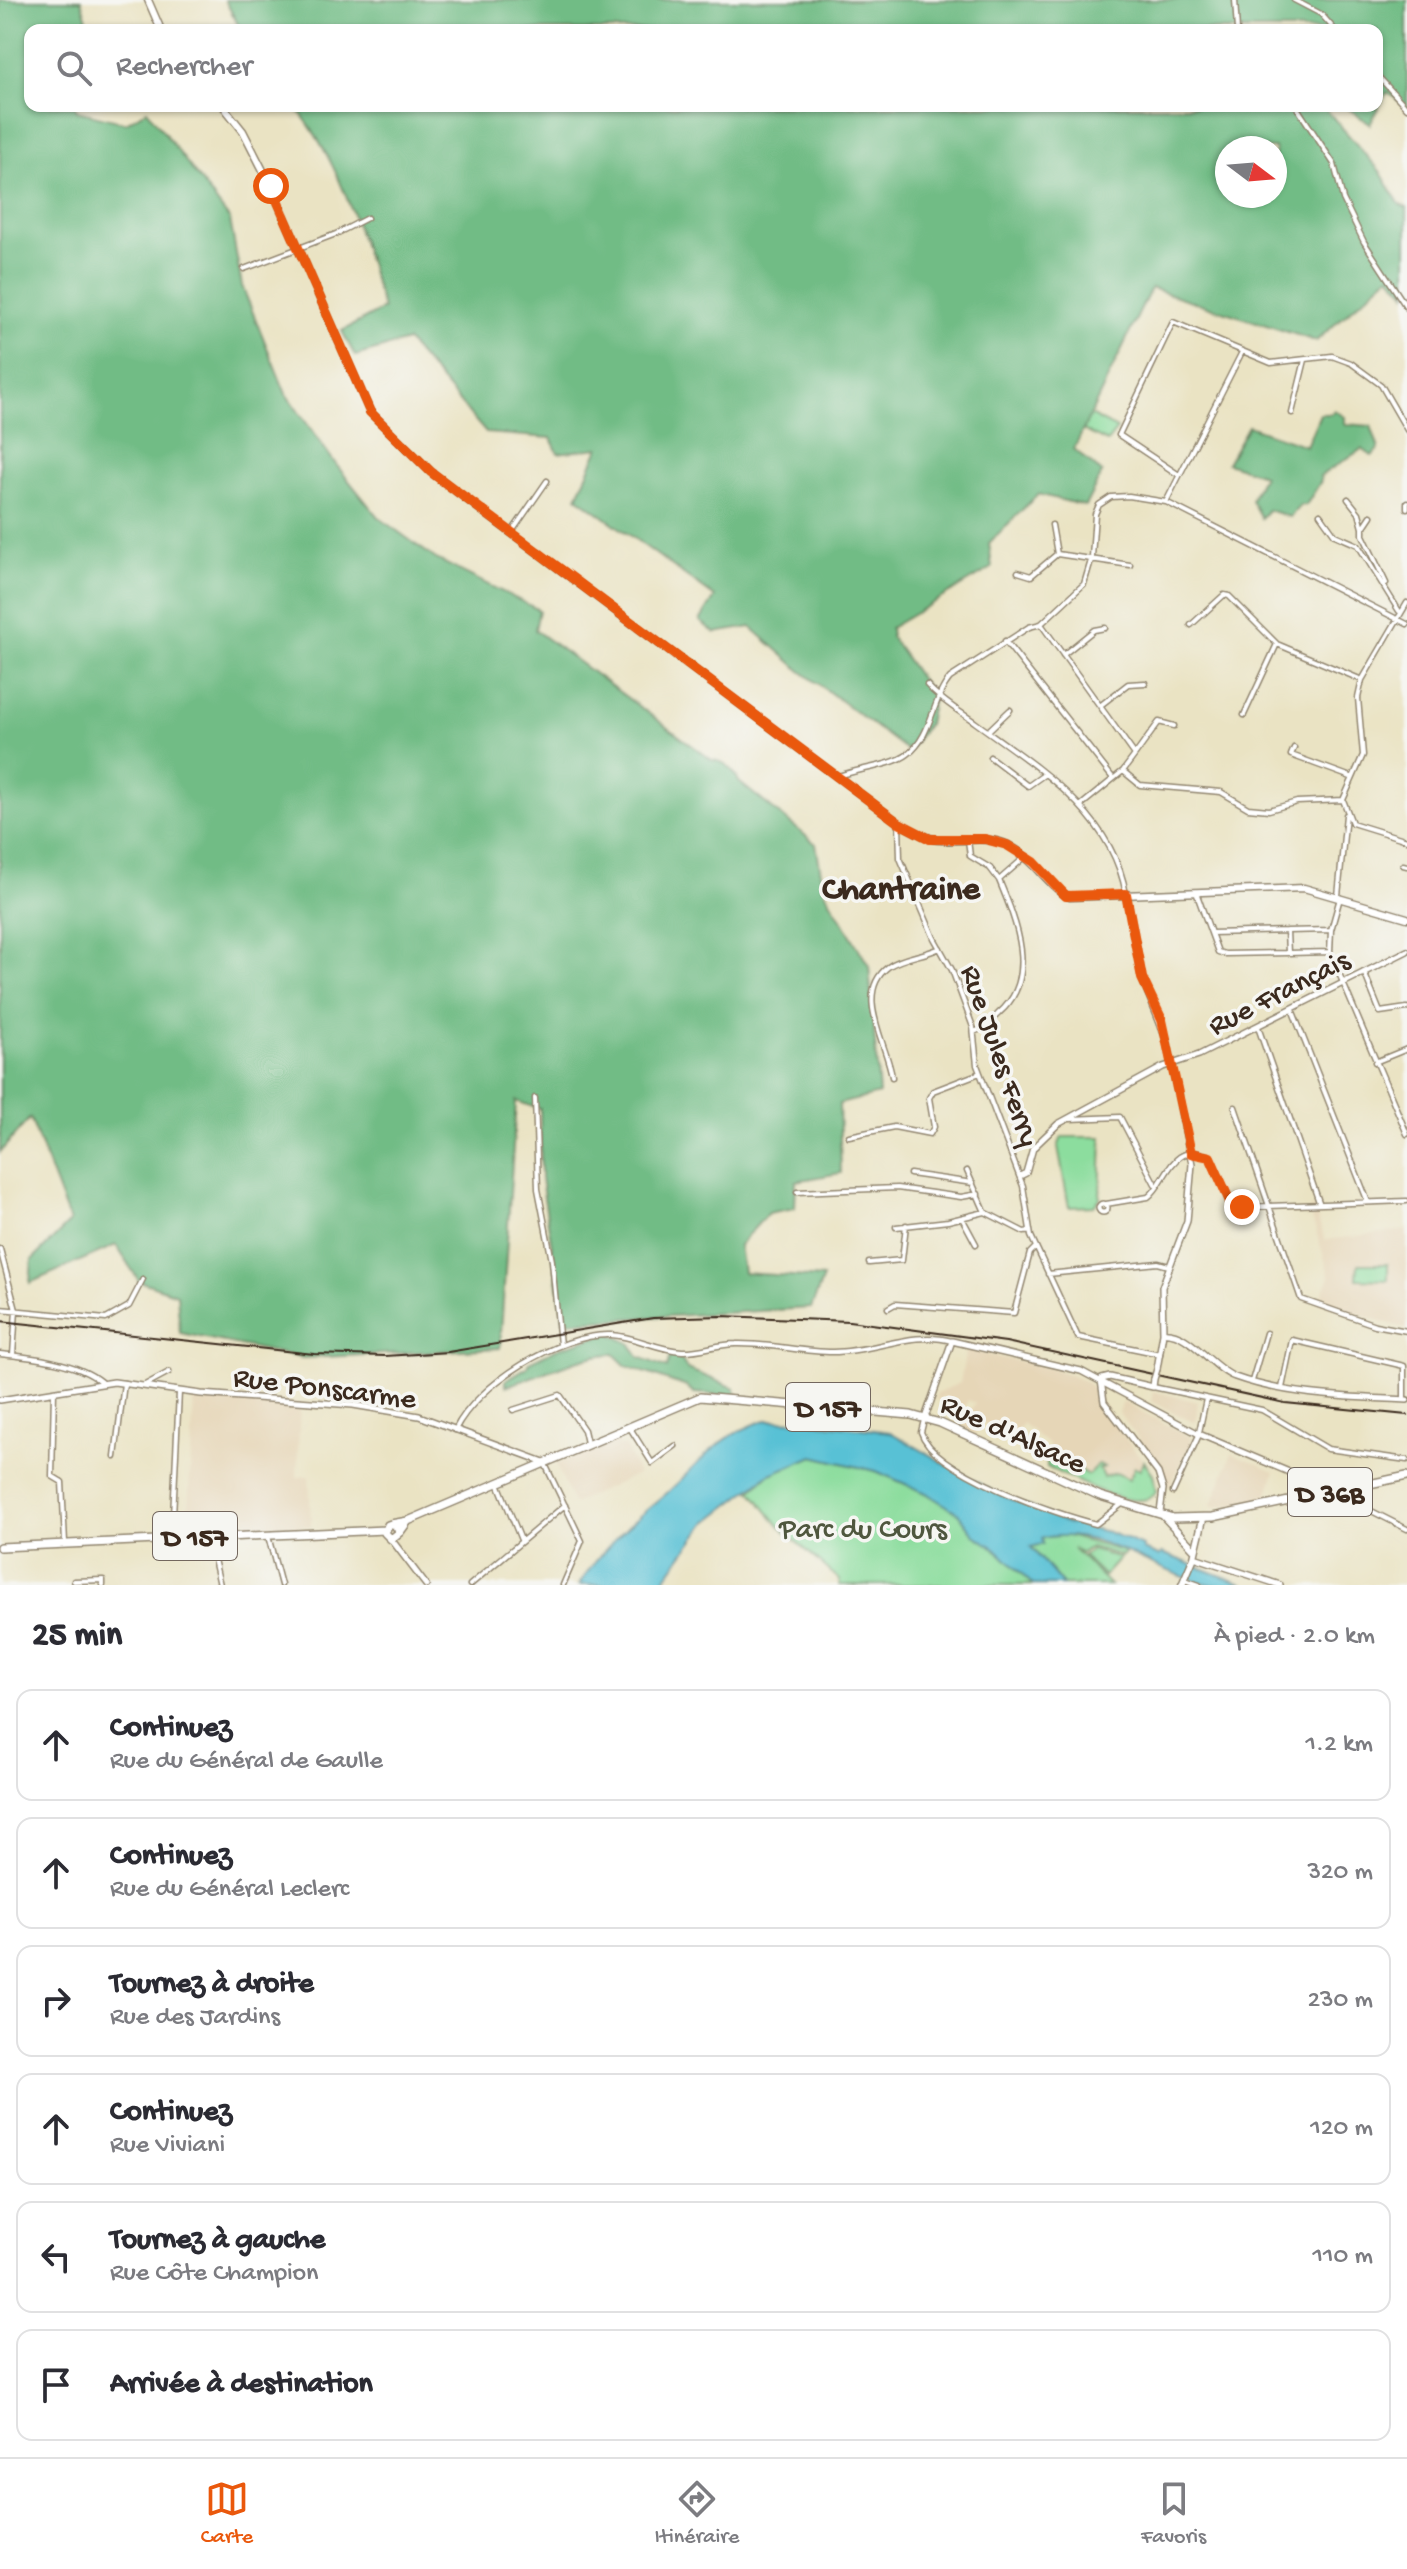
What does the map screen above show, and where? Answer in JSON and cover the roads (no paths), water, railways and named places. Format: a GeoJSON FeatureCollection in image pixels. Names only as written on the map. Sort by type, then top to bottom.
{"type":"FeatureCollection","features":[{"type":"Feature","properties":{"kind":"main road"},"geometry":{"type":"LineString","coordinates":[[148,0],[158,24]]}},
{"type":"Feature","properties":{"kind":"main road"},"geometry":{"type":"LineString","coordinates":[[228,112],[243,131],[300,249],[370,412],[431,472],[834,778],[899,823],[930,839],[997,841],[1027,856],[1066,896],[1304,888],[1407,918]]}},
{"type":"Feature","properties":{"kind":"main road","name":"Rue d'Alsace"},"geometry":{"type":"LineString","coordinates":[[394,1524],[408,1521],[700,1397],[881,1411],[925,1418],[1123,1503],[1160,1513]]}},
{"type":"Feature","properties":{"kind":"main road","name":"D 36B"},"geometry":{"type":"LineString","coordinates":[[1160,1513],[1203,1519],[1407,1476]]}},
{"type":"Feature","properties":{"kind":"main road","name":"D 157"},"geometry":{"type":"LineString","coordinates":[[1160,1513],[1194,1553]]}},
{"type":"Feature","properties":{"kind":"main road"},"geometry":{"type":"LineString","coordinates":[[1184,1582],[1203,1519]]}},
{"type":"Feature","properties":{"kind":"main road"},"geometry":{"type":"LineString","coordinates":[[396,1535],[408,1521]]}},
{"type":"Feature","properties":{"kind":"main road"},"geometry":{"type":"LineString","coordinates":[[385,1530],[394,1524],[396,1535]]}},
{"type":"Feature","properties":{"kind":"main road"},"geometry":{"type":"LineString","coordinates":[[385,1530],[396,1535]]}},
{"type":"Feature","properties":{"kind":"main road","name":"D 157"},"geometry":{"type":"LineString","coordinates":[[2,1545],[385,1530]]}},
{"type":"Feature","properties":{"kind":"street"},"geometry":{"type":"LineString","coordinates":[[1235,0],[1237,24]]}},
{"type":"Feature","properties":{"kind":"street"},"geometry":{"type":"LineString","coordinates":[[1294,0],[1321,14],[1330,24]]}},
{"type":"Feature","properties":{"kind":"street"},"geometry":{"type":"LineString","coordinates":[[1383,82],[1407,108]]}},
{"type":"Feature","properties":{"kind":"street"},"geometry":{"type":"LineString","coordinates":[[1300,112],[1334,164],[1343,199],[1364,242],[1407,308]]}},
{"type":"Feature","properties":{"kind":"street"},"geometry":{"type":"LineString","coordinates":[[244,269],[361,224],[367,218]]}},
{"type":"Feature","properties":{"kind":"street"},"geometry":{"type":"LineString","coordinates":[[1179,475],[1119,435],[1173,322],[1271,363],[1332,356],[1368,373],[1381,385],[1407,430]]}},
{"type":"Feature","properties":{"kind":"street"},"geometry":{"type":"LineString","coordinates":[[1166,502],[1242,352]]}},
{"type":"Feature","properties":{"kind":"street"},"geometry":{"type":"LineString","coordinates":[[1292,413],[1305,360]]}},
{"type":"Feature","properties":{"kind":"street"},"geometry":{"type":"LineString","coordinates":[[511,533],[547,481]]}},
{"type":"Feature","properties":{"kind":"street"},"geometry":{"type":"LineString","coordinates":[[834,778],[910,753],[928,726],[950,678],[1005,641],[1041,624],[1084,584],[1092,557],[1095,514],[1099,505],[1111,497],[1129,496],[1166,502],[1407,624]]}},
{"type":"Feature","properties":{"kind":"street"},"geometry":{"type":"LineString","coordinates":[[1348,499],[1359,513],[1399,611]]}},
{"type":"Feature","properties":{"kind":"street"},"geometry":{"type":"LineString","coordinates":[[1320,514],[1335,535],[1358,545],[1388,589]]}},
{"type":"Feature","properties":{"kind":"street"},"geometry":{"type":"LineString","coordinates":[[1363,528],[1371,516]]}},
{"type":"Feature","properties":{"kind":"street"},"geometry":{"type":"LineString","coordinates":[[1052,525],[1057,554]]}},
{"type":"Feature","properties":{"kind":"street"},"geometry":{"type":"LineString","coordinates":[[1018,572],[1031,576],[1057,554],[1130,565]]}},
{"type":"Feature","properties":{"kind":"street"},"geometry":{"type":"LineString","coordinates":[[1191,625],[1224,595],[1229,596],[1277,644],[1362,680]]}},
{"type":"Feature","properties":{"kind":"street"},"geometry":{"type":"LineString","coordinates":[[1407,603],[1399,611],[1362,680],[1358,698],[1363,755],[1343,800],[1346,815],[1339,896],[1331,930],[1330,952],[1345,981],[1375,1062],[1407,1134]]}},
{"type":"Feature","properties":{"kind":"street"},"geometry":{"type":"LineString","coordinates":[[1041,624],[1135,755]]}},
{"type":"Feature","properties":{"kind":"street"},"geometry":{"type":"LineString","coordinates":[[1063,655],[1094,630],[1105,628]]}},
{"type":"Feature","properties":{"kind":"street"},"geometry":{"type":"LineString","coordinates":[[1005,641],[1112,777]]}},
{"type":"Feature","properties":{"kind":"street"},"geometry":{"type":"LineString","coordinates":[[1244,715],[1277,644]]}},
{"type":"Feature","properties":{"kind":"street"},"geometry":{"type":"LineString","coordinates":[[1101,705],[1128,684],[1145,683]]}},
{"type":"Feature","properties":{"kind":"street"},"geometry":{"type":"LineString","coordinates":[[927,685],[1045,774],[1080,806],[1107,838],[1126,894],[1142,978],[1162,1020],[1191,1153],[1187,1221],[1162,1287],[1163,1333],[1153,1387]]}},
{"type":"Feature","properties":{"kind":"street"},"geometry":{"type":"LineString","coordinates":[[988,731],[1010,710]]}},
{"type":"Feature","properties":{"kind":"street"},"geometry":{"type":"LineString","coordinates":[[1080,806],[1123,771],[1159,722],[1174,726]]}},
{"type":"Feature","properties":{"kind":"street"},"geometry":{"type":"LineString","coordinates":[[1294,748],[1291,755],[1351,777]]}},
{"type":"Feature","properties":{"kind":"street"},"geometry":{"type":"LineString","coordinates":[[990,757],[1028,786],[1045,774]]}},
{"type":"Feature","properties":{"kind":"street"},"geometry":{"type":"LineString","coordinates":[[1123,771],[1140,785],[1221,792],[1248,808],[1269,810],[1297,802],[1343,800]]}},
{"type":"Feature","properties":{"kind":"street"},"geometry":{"type":"LineString","coordinates":[[1346,815],[1357,827],[1407,840]]}},
{"type":"Feature","properties":{"kind":"street","name":"Rue Jules Ferry"},"geometry":{"type":"LineString","coordinates":[[899,823],[900,858],[952,970],[973,1032],[980,1073],[1020,1176],[1030,1231],[1047,1274],[1081,1340],[1160,1354]]}},
{"type":"Feature","properties":{"kind":"street"},"geometry":{"type":"LineString","coordinates":[[968,840],[970,856],[990,868],[1016,917],[1019,985],[1014,1001],[980,1031],[973,1032]]}},
{"type":"Feature","properties":{"kind":"street"},"geometry":{"type":"LineString","coordinates":[[999,880],[1027,856]]}},
{"type":"Feature","properties":{"kind":"street"},"geometry":{"type":"LineString","coordinates":[[1196,892],[1218,952],[1330,952]]}},
{"type":"Feature","properties":{"kind":"street"},"geometry":{"type":"LineString","coordinates":[[1211,933],[1331,930]]}},
{"type":"Feature","properties":{"kind":"street"},"geometry":{"type":"LineString","coordinates":[[1287,931],[1288,953]]}},
{"type":"Feature","properties":{"kind":"street","name":"Rue Jules Ferry"},"geometry":{"type":"LineString","coordinates":[[892,1077],[870,995],[875,981],[888,967],[940,948]]}},
{"type":"Feature","properties":{"kind":"street","name":"Rue Français"},"geometry":{"type":"LineString","coordinates":[[1020,1176],[1026,1173],[1033,1148],[1068,1119],[1407,951]]}},
{"type":"Feature","properties":{"kind":"street"},"geometry":{"type":"LineString","coordinates":[[1364,972],[1380,1012],[1407,1008]]}},
{"type":"Feature","properties":{"kind":"street"},"geometry":{"type":"LineString","coordinates":[[1292,1009],[1368,1202]]}},
{"type":"Feature","properties":{"kind":"street"},"geometry":{"type":"LineString","coordinates":[[1258,1027],[1319,1203]]}},
{"type":"Feature","properties":{"kind":"street"},"geometry":{"type":"LineString","coordinates":[[1375,1062],[1407,1049]]}},
{"type":"Feature","properties":{"kind":"street"},"geometry":{"type":"LineString","coordinates":[[849,1136],[894,1127],[930,1134],[934,1127],[929,1098],[933,1091],[980,1073]]}},
{"type":"Feature","properties":{"kind":"street"},"geometry":{"type":"LineString","coordinates":[[535,1098],[538,1189],[552,1261],[560,1345]]}},
{"type":"Feature","properties":{"kind":"street"},"geometry":{"type":"LineString","coordinates":[[1235,1107],[1301,1299],[1375,1325],[1407,1331]]}},
{"type":"Feature","properties":{"kind":"street"},"geometry":{"type":"LineString","coordinates":[[1068,1119],[1120,1117],[1155,1184]]}},
{"type":"Feature","properties":{"kind":"street"},"geometry":{"type":"LineString","coordinates":[[1401,1120],[1407,1117]]}},
{"type":"Feature","properties":{"kind":"street"},"geometry":{"type":"LineString","coordinates":[[1106,1204],[1153,1194],[1155,1184],[1179,1157],[1191,1153],[1210,1157],[1231,1204],[1242,1207],[1407,1201]]}},
{"type":"Feature","properties":{"kind":"street"},"geometry":{"type":"LineString","coordinates":[[967,1171],[985,1212],[1024,1232],[1030,1231]]}},
{"type":"Feature","properties":{"kind":"street"},"geometry":{"type":"LineString","coordinates":[[910,1174],[973,1183]]}},
{"type":"Feature","properties":{"kind":"street"},"geometry":{"type":"LineString","coordinates":[[797,1192],[897,1188],[961,1197],[978,1194]]}},
{"type":"Feature","properties":{"kind":"street"},"geometry":{"type":"LineString","coordinates":[[896,1227],[985,1212]]}},
{"type":"Feature","properties":{"kind":"street"},"geometry":{"type":"LineString","coordinates":[[962,1218],[976,1244]]}},
{"type":"Feature","properties":{"kind":"street"},"geometry":{"type":"LineString","coordinates":[[869,1263],[902,1260],[906,1225]]}},
{"type":"Feature","properties":{"kind":"street"},"geometry":{"type":"LineString","coordinates":[[888,1308],[895,1304],[1014,1313],[1029,1257],[1035,1248]]}},
{"type":"Feature","properties":{"kind":"street"},"geometry":{"type":"LineString","coordinates":[[0,1249],[16,1310],[13,1355]]}},
{"type":"Feature","properties":{"kind":"street"},"geometry":{"type":"LineString","coordinates":[[1029,1257],[1038,1254]]}},
{"type":"Feature","properties":{"kind":"street"},"geometry":{"type":"LineString","coordinates":[[1047,1274],[1158,1263],[1169,1266]]}},
{"type":"Feature","properties":{"kind":"street"},"geometry":{"type":"LineString","coordinates":[[0,1309],[106,1319],[129,1306],[143,1279]]}},
{"type":"Feature","properties":{"kind":"street"},"geometry":{"type":"LineString","coordinates":[[1163,1333],[1180,1337],[1226,1373],[1252,1381],[1282,1388],[1406,1400],[1404,1366],[1292,1340],[1282,1388]]}},
{"type":"Feature","properties":{"kind":"street"},"geometry":{"type":"LineString","coordinates":[[1252,1381],[1266,1333]]}},
{"type":"Feature","properties":{"kind":"street"},"geometry":{"type":"LineString","coordinates":[[455,1430],[463,1416],[514,1368],[560,1345],[609,1335],[684,1351],[735,1344],[841,1352],[875,1349],[919,1335],[1067,1366],[1101,1379],[1199,1434],[1334,1492],[1407,1529]]}},
{"type":"Feature","properties":{"kind":"street"},"geometry":{"type":"LineString","coordinates":[[952,1341],[921,1432],[928,1444],[964,1473],[1020,1499],[1096,1524],[1123,1503]]}},
{"type":"Feature","properties":{"kind":"street"},"geometry":{"type":"LineString","coordinates":[[0,1354],[88,1374],[101,1382]]}},
{"type":"Feature","properties":{"kind":"street"},"geometry":{"type":"LineString","coordinates":[[143,1386],[169,1372]]}},
{"type":"Feature","properties":{"kind":"street"},"geometry":{"type":"LineString","coordinates":[[1101,1379],[1118,1378],[1262,1410],[1293,1431],[1331,1450],[1407,1460]]}},
{"type":"Feature","properties":{"kind":"street"},"geometry":{"type":"LineString","coordinates":[[1104,1402],[1112,1382],[1118,1378]]}},
{"type":"Feature","properties":{"kind":"street"},"geometry":{"type":"LineString","coordinates":[[1101,1379],[1104,1402],[1158,1473],[1163,1489],[1160,1513]]}},
{"type":"Feature","properties":{"kind":"street","name":"Rue Ponscarme"},"geometry":{"type":"LineString","coordinates":[[0,1400],[114,1382],[179,1392],[353,1405],[419,1416],[544,1462]]}},
{"type":"Feature","properties":{"kind":"street"},"geometry":{"type":"LineString","coordinates":[[115,1457],[124,1383]]}},
{"type":"Feature","properties":{"kind":"street"},"geometry":{"type":"LineString","coordinates":[[54,1390],[52,1476],[62,1482],[65,1542]]}},
{"type":"Feature","properties":{"kind":"street"},"geometry":{"type":"LineString","coordinates":[[172,1537],[179,1392]]}},
{"type":"Feature","properties":{"kind":"street"},"geometry":{"type":"LineString","coordinates":[[513,1410],[560,1395],[584,1430],[587,1443]]}},
{"type":"Feature","properties":{"kind":"street"},"geometry":{"type":"LineString","coordinates":[[1173,1492],[1199,1434],[1206,1399]]}},
{"type":"Feature","properties":{"kind":"street"},"geometry":{"type":"LineString","coordinates":[[629,1425],[652,1463],[675,1446]]}},
{"type":"Feature","properties":{"kind":"street"},"geometry":{"type":"LineString","coordinates":[[544,1462],[582,1541],[563,1585]]}},
{"type":"Feature","properties":{"kind":"street"},"geometry":{"type":"LineString","coordinates":[[498,1483],[521,1541]]}},
{"type":"Feature","properties":{"kind":"street"},"geometry":{"type":"LineString","coordinates":[[470,1585],[565,1505]]}},
{"type":"Feature","properties":{"kind":"street"},"geometry":{"type":"LineString","coordinates":[[267,1534],[281,1585]]}},
{"type":"Feature","properties":{"kind":"street"},"geometry":{"type":"LineString","coordinates":[[396,1535],[401,1552],[426,1585]]}},
{"type":"Feature","properties":{"kind":"street"},"geometry":{"type":"LineString","coordinates":[[209,1536],[220,1585]]}},
{"type":"Feature","properties":{"kind":"street","name":"D 157"},"geometry":{"type":"LineString","coordinates":[[1194,1553],[1280,1585]]}},
{"type":"Feature","properties":{"kind":"street"},"geometry":{"type":"LineString","coordinates":[[74,1581],[103,1580],[103,1585]]}},
{"type":"Feature","properties":{"kind":"street"},"geometry":{"type":"LineString","coordinates":[[1184,1582],[1199,1585]]}},
{"type":"Feature","properties":{"kind":"water"},"geometry":{"type":"Polygon","coordinates":[[[766,1420],[803,1421],[890,1432],[994,1492],[1066,1523],[1108,1532],[1143,1546],[1143,1550],[1159,1556],[1162,1553],[1245,1585],[1214,1585],[1192,1580],[1108,1545],[1065,1536],[1042,1538],[1043,1544],[1031,1547],[1063,1585],[1033,1585],[995,1548],[976,1536],[958,1513],[926,1493],[876,1471],[813,1456],[768,1475],[706,1523],[660,1585],[579,1585],[613,1541],[705,1456],[731,1436],[766,1420]]]}},
{"type":"Feature","properties":{"kind":"railway"},"geometry":{"type":"LineString","coordinates":[[0,1321],[314,1354],[385,1356],[448,1352],[653,1318],[721,1316],[849,1321],[1006,1342],[1285,1403],[1407,1415]]}},
{"type":"Feature","properties":{"kind":"district","name":"Chantraine"},"geometry":{"type":"Point","coordinates":[901,886]}},
{"type":"Feature","properties":{"kind":"park label","name":"Parc du Cours"},"geometry":{"type":"Point","coordinates":[863,1527]}}]}
